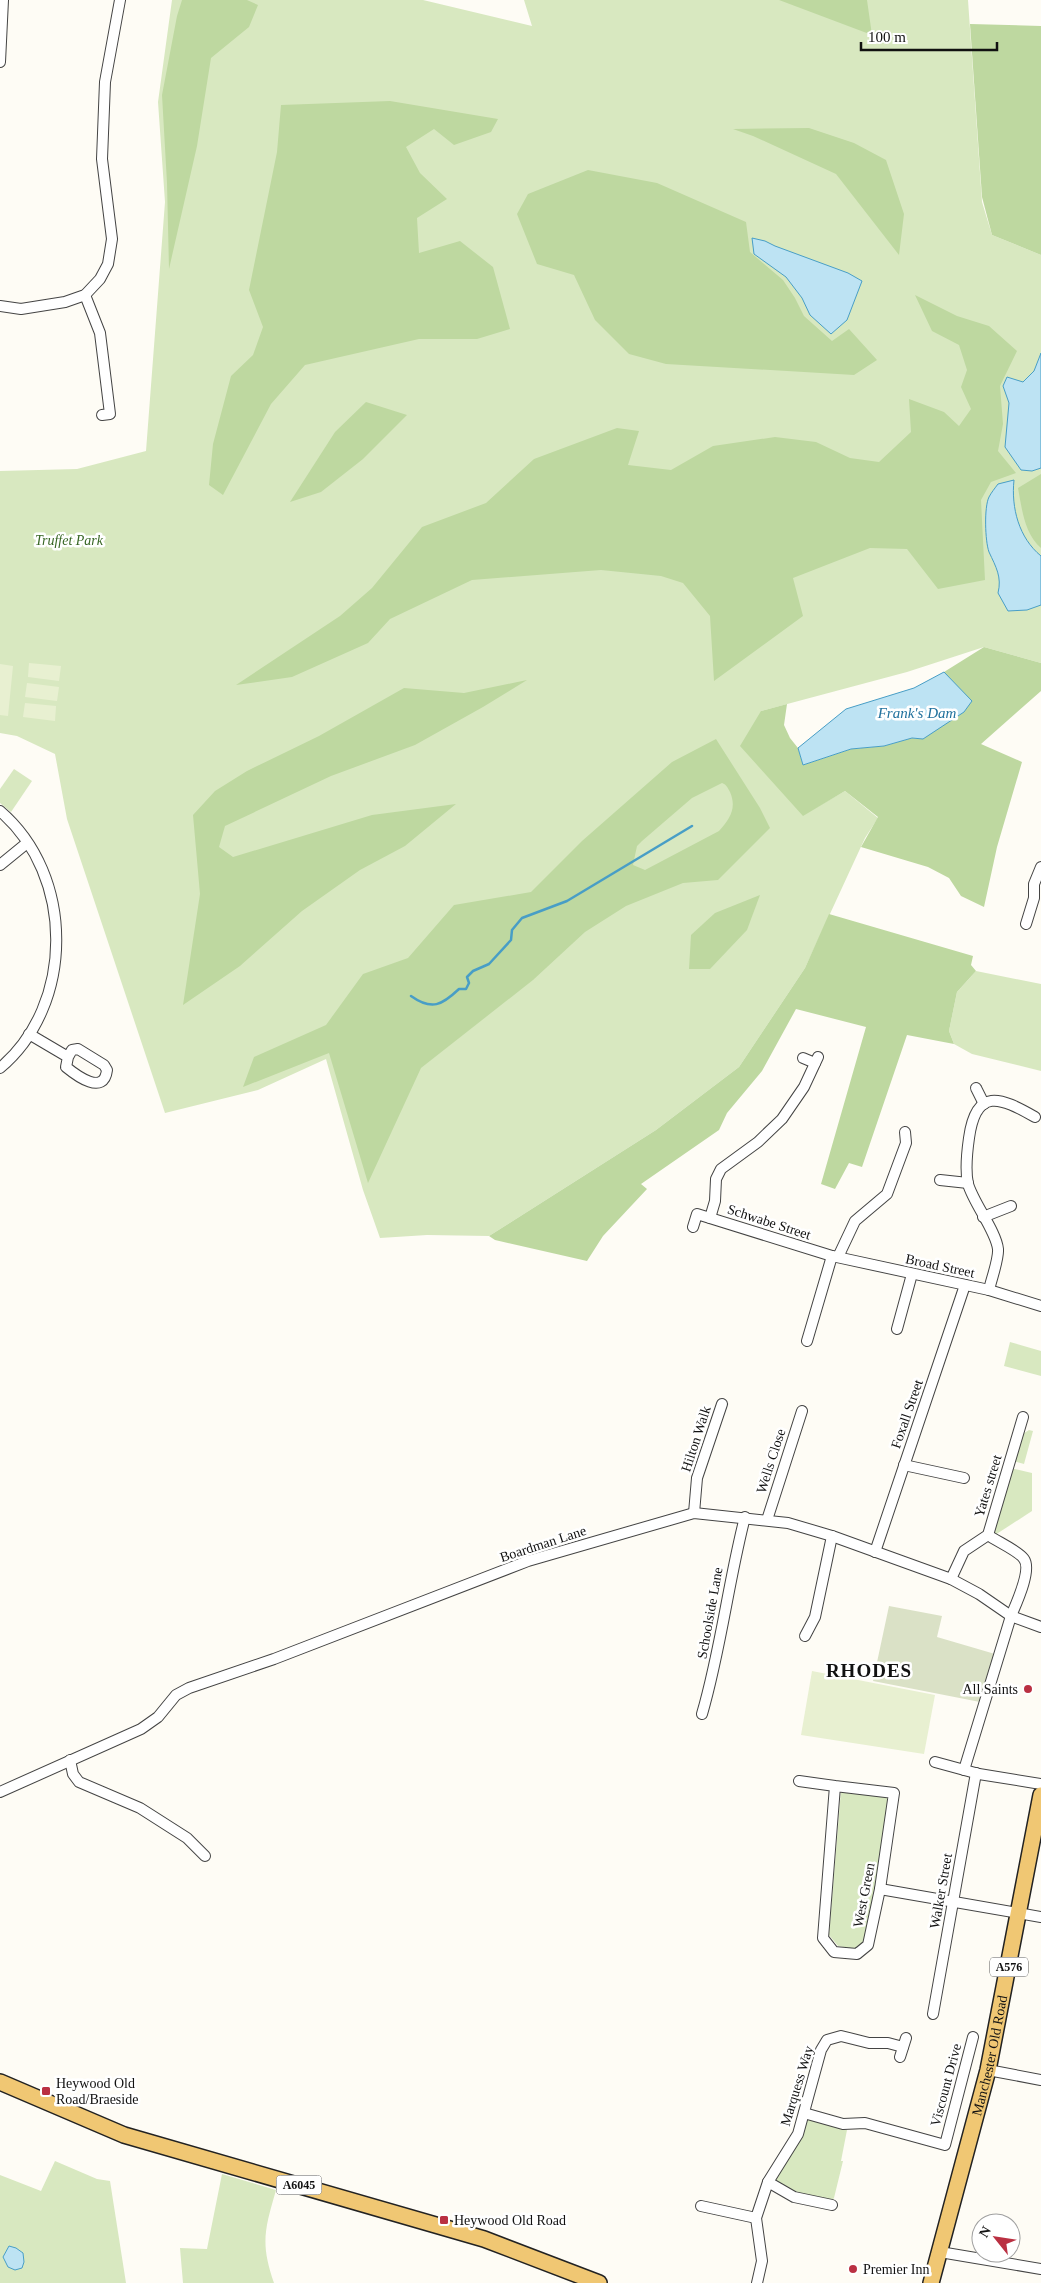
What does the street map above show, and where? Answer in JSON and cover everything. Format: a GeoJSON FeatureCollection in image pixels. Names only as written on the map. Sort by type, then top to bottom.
{"type":"FeatureCollection","features":[{"type":"Feature","properties":{"kind":"main road","name":"Manchester Old Road"},"geometry":{"type":"LineString","coordinates":[[931,2283],[988,2070],[1040,1804]]}},
{"type":"Feature","properties":{"kind":"main road","name":"A6045"},"geometry":{"type":"LineString","coordinates":[[0,2082],[124,2135],[484,2239],[599,2283]]}},
{"type":"Feature","properties":{"kind":"street"},"geometry":{"type":"LineString","coordinates":[[0,62],[3,0]]}},
{"type":"Feature","properties":{"kind":"street"},"geometry":{"type":"LineString","coordinates":[[0,306],[21,309],[65,302],[85,295],[100,280],[108,264],[112,239],[102,159],[105,82],[120,0]]}},
{"type":"Feature","properties":{"kind":"street"},"geometry":{"type":"LineString","coordinates":[[85,295],[100,333],[110,414],[102,416]]}},
{"type":"Feature","properties":{"kind":"street"},"geometry":{"type":"LineString","coordinates":[[0,811],[27,843],[43,873],[52,902],[56,947],[51,985],[43,1008],[20,1048],[0,1068]]}},
{"type":"Feature","properties":{"kind":"street"},"geometry":{"type":"LineString","coordinates":[[0,865],[27,843]]}},
{"type":"Feature","properties":{"kind":"street"},"geometry":{"type":"LineString","coordinates":[[1026,924],[1038,899],[1034,884],[1041,867]]}},
{"type":"Feature","properties":{"kind":"street"},"geometry":{"type":"LineString","coordinates":[[29,1034],[68,1057]]}},
{"type":"Feature","properties":{"kind":"street"},"geometry":{"type":"LineString","coordinates":[[710,1218],[715,1201],[716,1179],[721,1169],[758,1142],[782,1119],[804,1087],[817,1060],[803,1058]]}},
{"type":"Feature","properties":{"kind":"street"},"geometry":{"type":"LineString","coordinates":[[976,1088],[984,1104]]}},
{"type":"Feature","properties":{"kind":"street"},"geometry":{"type":"LineString","coordinates":[[989,1290],[998,1250],[968,1183],[967,1153],[972,1122],[979,1106],[992,1101],[1009,1102],[1035,1117]]}},
{"type":"Feature","properties":{"kind":"street"},"geometry":{"type":"LineString","coordinates":[[807,1340],[835,1256],[855,1221],[887,1194],[906,1143],[905,1132]]}},
{"type":"Feature","properties":{"kind":"street"},"geometry":{"type":"LineString","coordinates":[[940,1180],[968,1183]]}},
{"type":"Feature","properties":{"kind":"street"},"geometry":{"type":"LineString","coordinates":[[983,1217],[1011,1206]]}},
{"type":"Feature","properties":{"kind":"street","name":"Schwabe Street"},"geometry":{"type":"LineString","coordinates":[[693,1227],[698,1214],[835,1256]]}},
{"type":"Feature","properties":{"kind":"street","name":"Broad Street"},"geometry":{"type":"LineString","coordinates":[[835,1256],[989,1290],[1041,1306]]}},
{"type":"Feature","properties":{"kind":"street"},"geometry":{"type":"LineString","coordinates":[[897,1329],[912,1274]]}},
{"type":"Feature","properties":{"kind":"street","name":"Foxall Street"},"geometry":{"type":"LineString","coordinates":[[875,1552],[965,1285]]}},
{"type":"Feature","properties":{"kind":"street","name":"Hilton Walk"},"geometry":{"type":"LineString","coordinates":[[694,1513],[697,1478],[722,1404]]}},
{"type":"Feature","properties":{"kind":"street","name":"Wells Close"},"geometry":{"type":"LineString","coordinates":[[767,1520],[802,1411]]}},
{"type":"Feature","properties":{"kind":"street","name":"Yates street"},"geometry":{"type":"LineString","coordinates":[[951,1579],[964,1551],[988,1535],[1023,1417]]}},
{"type":"Feature","properties":{"kind":"street"},"geometry":{"type":"LineString","coordinates":[[904,1465],[964,1478]]}},
{"type":"Feature","properties":{"kind":"street","name":"Boardman Lane"},"geometry":{"type":"LineString","coordinates":[[0,1792],[149,1724],[158,1717],[176,1695],[189,1688],[274,1659],[528,1561],[694,1513],[788,1522],[832,1536],[951,1579],[979,1594],[1011,1616],[1041,1627]]}},
{"type":"Feature","properties":{"kind":"street","name":"Schoolside Lane"},"geometry":{"type":"LineString","coordinates":[[702,1714],[715,1666],[732,1568],[745,1518]]}},
{"type":"Feature","properties":{"kind":"street"},"geometry":{"type":"LineString","coordinates":[[964,1770],[1011,1616],[1020,1594],[1027,1566],[1024,1558],[988,1535]]}},
{"type":"Feature","properties":{"kind":"street"},"geometry":{"type":"LineString","coordinates":[[805,1636],[815,1617],[832,1536]]}},
{"type":"Feature","properties":{"kind":"street"},"geometry":{"type":"LineString","coordinates":[[70,1760],[73,1774],[79,1782],[147,1812],[186,1838],[205,1856]]}},
{"type":"Feature","properties":{"kind":"street"},"geometry":{"type":"LineString","coordinates":[[934,1762],[976,1773],[1041,1784]]}},
{"type":"Feature","properties":{"kind":"street","name":"Walker Street"},"geometry":{"type":"LineString","coordinates":[[933,2014],[976,1773]]}},
{"type":"Feature","properties":{"kind":"street","name":"West Green"},"geometry":{"type":"LineString","coordinates":[[799,1781],[894,1793],[880,1889],[868,1945],[857,1954],[834,1952],[823,1938],[835,1786]]}},
{"type":"Feature","properties":{"kind":"street"},"geometry":{"type":"LineString","coordinates":[[880,1889],[1041,1917]]}},
{"type":"Feature","properties":{"kind":"street","name":"Marquess Way"},"geometry":{"type":"LineString","coordinates":[[757,2283],[762,2261],[756,2218],[768,2182],[794,2142],[804,2114],[821,2050],[827,2040],[841,2036],[903,2047]]}},
{"type":"Feature","properties":{"kind":"street","name":"Viscount Drive"},"geometry":{"type":"LineString","coordinates":[[804,2114],[842,2124],[864,2123],[945,2145],[973,2037]]}},
{"type":"Feature","properties":{"kind":"street"},"geometry":{"type":"LineString","coordinates":[[988,2070],[1041,2080]]}},
{"type":"Feature","properties":{"kind":"street"},"geometry":{"type":"LineString","coordinates":[[768,2182],[794,2197],[832,2204]]}},
{"type":"Feature","properties":{"kind":"street"},"geometry":{"type":"LineString","coordinates":[[701,2206],[756,2218]]}},
{"type":"Feature","properties":{"kind":"street"},"geometry":{"type":"LineString","coordinates":[[940,2252],[1041,2268]]}},
{"type":"Feature","properties":{"kind":"green space","name":"Truffet Park"},"geometry":{"type":"Polygon","coordinates":[[[172,0],[423,0],[532,26],[524,0],[968,0],[982,202],[992,235],[1041,255],[1041,663],[984,647],[907,672],[761,711],[803,815],[845,791],[878,818],[865,838],[805,968],[739,1067],[656,1130],[489,1236],[427,1235],[380,1238],[363,1190],[326,1059],[258,1090],[165,1113],[67,819],[55,754],[17,736],[0,733],[0,471],[77,469],[146,451],[165,202],[158,102],[172,0]]]}},
{"type":"Feature","properties":{"kind":"green space"},"geometry":{"type":"Polygon","coordinates":[[[182,0],[247,0],[258,5],[249,27],[211,58],[197,146],[169,269],[162,95],[177,16],[182,0]]]}},
{"type":"Feature","properties":{"kind":"green space"},"geometry":{"type":"Polygon","coordinates":[[[779,0],[867,0],[872,35],[779,0]]]}},
{"type":"Feature","properties":{"kind":"green space"},"geometry":{"type":"Polygon","coordinates":[[[970,24],[1041,26],[1041,255],[992,235],[982,197],[970,24]]]}},
{"type":"Feature","properties":{"kind":"green space"},"geometry":{"type":"Polygon","coordinates":[[[390,101],[498,119],[491,132],[454,145],[434,129],[406,147],[420,173],[447,199],[417,218],[419,253],[460,241],[493,267],[510,329],[477,339],[419,339],[305,365],[271,404],[223,495],[209,485],[213,444],[231,376],[253,355],[263,327],[249,290],[277,152],[281,105],[390,101]]]}},
{"type":"Feature","properties":{"kind":"green space"},"geometry":{"type":"Polygon","coordinates":[[[809,128],[854,143],[886,160],[904,214],[899,255],[836,174],[753,136],[733,129],[809,128]]]}},
{"type":"Feature","properties":{"kind":"green space"},"geometry":{"type":"Polygon","coordinates":[[[588,170],[657,183],[746,222],[750,252],[783,280],[804,316],[832,341],[849,329],[877,360],[854,375],[666,364],[629,354],[595,320],[574,275],[537,264],[517,214],[528,194],[588,170]]]}},
{"type":"Feature","properties":{"kind":"green space"},"geometry":{"type":"Polygon","coordinates":[[[915,295],[957,316],[989,326],[1017,351],[1000,386],[1003,424],[998,451],[1016,473],[991,482],[981,500],[985,580],[938,589],[907,549],[870,548],[793,578],[803,616],[714,681],[710,616],[683,583],[661,576],[601,570],[472,580],[390,619],[368,643],[292,677],[236,685],[340,616],[372,588],[422,527],[486,503],[534,459],[617,428],[639,431],[628,465],[671,470],[713,446],[775,437],[816,442],[850,458],[879,462],[911,432],[909,399],[944,412],[959,426],[971,409],[961,387],[967,370],[959,345],[932,331],[915,295]]]}},
{"type":"Feature","properties":{"kind":"green space"},"geometry":{"type":"Polygon","coordinates":[[[366,402],[407,415],[363,459],[321,492],[290,502],[335,432],[366,402]]]}},
{"type":"Feature","properties":{"kind":"green space"},"geometry":{"type":"Polygon","coordinates":[[[1041,474],[1041,548],[1027,528],[1018,488],[1041,474]]]}},
{"type":"Feature","properties":{"kind":"green space"},"geometry":{"type":"Polygon","coordinates":[[[984,647],[1041,663],[1041,691],[981,744],[1022,762],[997,847],[984,907],[961,896],[949,878],[928,867],[861,847],[878,817],[845,791],[803,816],[740,746],[761,711],[787,704],[784,725],[790,738],[798,748],[803,765],[851,749],[884,746],[912,738],[923,739],[971,702],[944,672],[984,647]]]}},
{"type":"Feature","properties":{"kind":"green space"},"geometry":{"type":"Polygon","coordinates":[[[29,663],[61,666],[59,681],[28,677],[29,663]]]}},
{"type":"Feature","properties":{"kind":"green space"},"geometry":{"type":"Polygon","coordinates":[[[0,664],[13,666],[8,716],[0,715],[0,664]]]}},
{"type":"Feature","properties":{"kind":"green space"},"geometry":{"type":"Polygon","coordinates":[[[527,680],[415,745],[331,776],[225,826],[219,847],[233,857],[372,815],[456,804],[405,846],[360,870],[302,911],[240,966],[183,1005],[200,894],[193,815],[215,791],[247,771],[319,736],[404,688],[464,693],[527,680]]]}},
{"type":"Feature","properties":{"kind":"green space"},"geometry":{"type":"Polygon","coordinates":[[[27,683],[59,687],[57,701],[25,697],[27,683]]]}},
{"type":"Feature","properties":{"kind":"green space"},"geometry":{"type":"Polygon","coordinates":[[[25,703],[56,706],[55,721],[23,717],[25,703]]]}},
{"type":"Feature","properties":{"kind":"green space"},"geometry":{"type":"Polygon","coordinates":[[[716,739],[760,808],[770,828],[718,880],[683,883],[626,906],[585,932],[533,980],[421,1068],[368,1183],[329,1053],[243,1087],[254,1057],[326,1025],[363,974],[408,958],[454,905],[531,892],[582,841],[672,762],[716,739]],[[722,783],[692,798],[642,841],[637,846],[633,865],[645,870],[719,831],[729,818],[733,803],[727,786],[722,783]]]}},
{"type":"Feature","properties":{"kind":"green space"},"geometry":{"type":"Polygon","coordinates":[[[14,769],[32,781],[11,812],[0,803],[0,789],[14,769]]]}},
{"type":"Feature","properties":{"kind":"green space"},"geometry":{"type":"Polygon","coordinates":[[[760,895],[747,930],[710,969],[689,969],[691,935],[715,913],[760,895]]]}},
{"type":"Feature","properties":{"kind":"green space"},"geometry":{"type":"Polygon","coordinates":[[[829,914],[973,956],[971,965],[976,971],[957,992],[949,1031],[954,1044],[907,1035],[862,1167],[849,1163],[835,1189],[821,1184],[866,1027],[796,1009],[762,1071],[727,1113],[719,1130],[641,1184],[647,1189],[603,1236],[587,1261],[495,1240],[489,1236],[656,1130],[739,1067],[805,968],[829,914]]]}},
{"type":"Feature","properties":{"kind":"green space"},"geometry":{"type":"Polygon","coordinates":[[[976,971],[1041,984],[1041,1071],[972,1054],[954,1044],[949,1031],[957,992],[976,971]]]}},
{"type":"Feature","properties":{"kind":"green space"},"geometry":{"type":"Polygon","coordinates":[[[1010,1342],[1041,1351],[1041,1376],[1004,1366],[1010,1342]]]}},
{"type":"Feature","properties":{"kind":"green space"},"geometry":{"type":"Polygon","coordinates":[[[1029,1430],[1033,1431],[1024,1464],[1013,1461],[1021,1435],[1029,1430]]]}},
{"type":"Feature","properties":{"kind":"green space"},"geometry":{"type":"Polygon","coordinates":[[[1010,1468],[1032,1473],[1032,1511],[995,1535],[993,1530],[1010,1468]]]}},
{"type":"Feature","properties":{"kind":"green space"},"geometry":{"type":"Polygon","coordinates":[[[889,1606],[942,1616],[937,1637],[995,1654],[980,1702],[873,1681],[889,1606]]]}},
{"type":"Feature","properties":{"kind":"green space"},"geometry":{"type":"Polygon","coordinates":[[[812,1671],[935,1695],[924,1754],[801,1735],[812,1671]]]}},
{"type":"Feature","properties":{"kind":"green space"},"geometry":{"type":"Polygon","coordinates":[[[841,1790],[892,1797],[868,1940],[860,1950],[838,1946],[829,1935],[841,1790]]]}},
{"type":"Feature","properties":{"kind":"green space"},"geometry":{"type":"Polygon","coordinates":[[[807,2118],[847,2130],[841,2161],[843,2161],[834,2198],[831,2201],[793,2194],[771,2181],[807,2118]]]}},
{"type":"Feature","properties":{"kind":"green space"},"geometry":{"type":"Polygon","coordinates":[[[55,2161],[97,2179],[110,2181],[126,2283],[0,2283],[0,2175],[41,2191],[55,2161]]]}},
{"type":"Feature","properties":{"kind":"green space"},"geometry":{"type":"Polygon","coordinates":[[[222,2174],[276,2190],[269,2215],[266,2236],[267,2257],[274,2283],[183,2283],[180,2248],[207,2249],[222,2174]]]}},
{"type":"Feature","properties":{"kind":"water"},"geometry":{"type":"Polygon","coordinates":[[[752,238],[765,241],[848,273],[862,281],[847,320],[831,334],[810,315],[802,298],[786,277],[754,254],[752,238]]]}},
{"type":"Feature","properties":{"kind":"water"},"geometry":{"type":"Polygon","coordinates":[[[1041,353],[1041,468],[1032,471],[1021,470],[1005,447],[1009,403],[1003,386],[1007,377],[1023,382],[1034,371],[1041,353]]]}},
{"type":"Feature","properties":{"kind":"water"},"geometry":{"type":"Polygon","coordinates":[[[1014,480],[1015,512],[1018,522],[1033,549],[1041,556],[1041,605],[1027,610],[1008,611],[998,593],[999,577],[989,552],[986,516],[987,502],[998,484],[1014,480]]]}},
{"type":"Feature","properties":{"kind":"water","name":"Frank's Dam"},"geometry":{"type":"Polygon","coordinates":[[[944,672],[972,701],[964,712],[923,739],[912,738],[884,746],[851,749],[803,765],[798,748],[846,709],[914,688],[944,672]]]}},
{"type":"Feature","properties":{"kind":"water"},"geometry":{"type":"Polygon","coordinates":[[[9,2246],[23,2253],[24,2262],[22,2268],[15,2270],[8,2267],[3,2257],[9,2246]]]}},
{"type":"Feature","properties":{"kind":"waterway"},"geometry":{"type":"LineString","coordinates":[[411,996],[418,1001],[431,1005],[442,1002],[459,989],[466,989],[469,983],[467,977],[473,971],[489,964],[511,940],[512,930],[522,918],[567,901],[692,826]]}},
{"type":"Feature","properties":{"kind":"place","name":"All Saints"},"geometry":{"type":"Point","coordinates":[1028,1689]}},
{"type":"Feature","properties":{"kind":"place","name":"Heywood Old Road/Braeside"},"geometry":{"type":"Point","coordinates":[46,2091]}},
{"type":"Feature","properties":{"kind":"place","name":"Heywood Old Road"},"geometry":{"type":"Point","coordinates":[444,2220]}},
{"type":"Feature","properties":{"kind":"place","name":"Premier Inn"},"geometry":{"type":"Point","coordinates":[853,2269]}},
{"type":"Feature","properties":{"kind":"district","name":"RHODES"},"geometry":{"type":"Point","coordinates":[869,1670]}}]}
